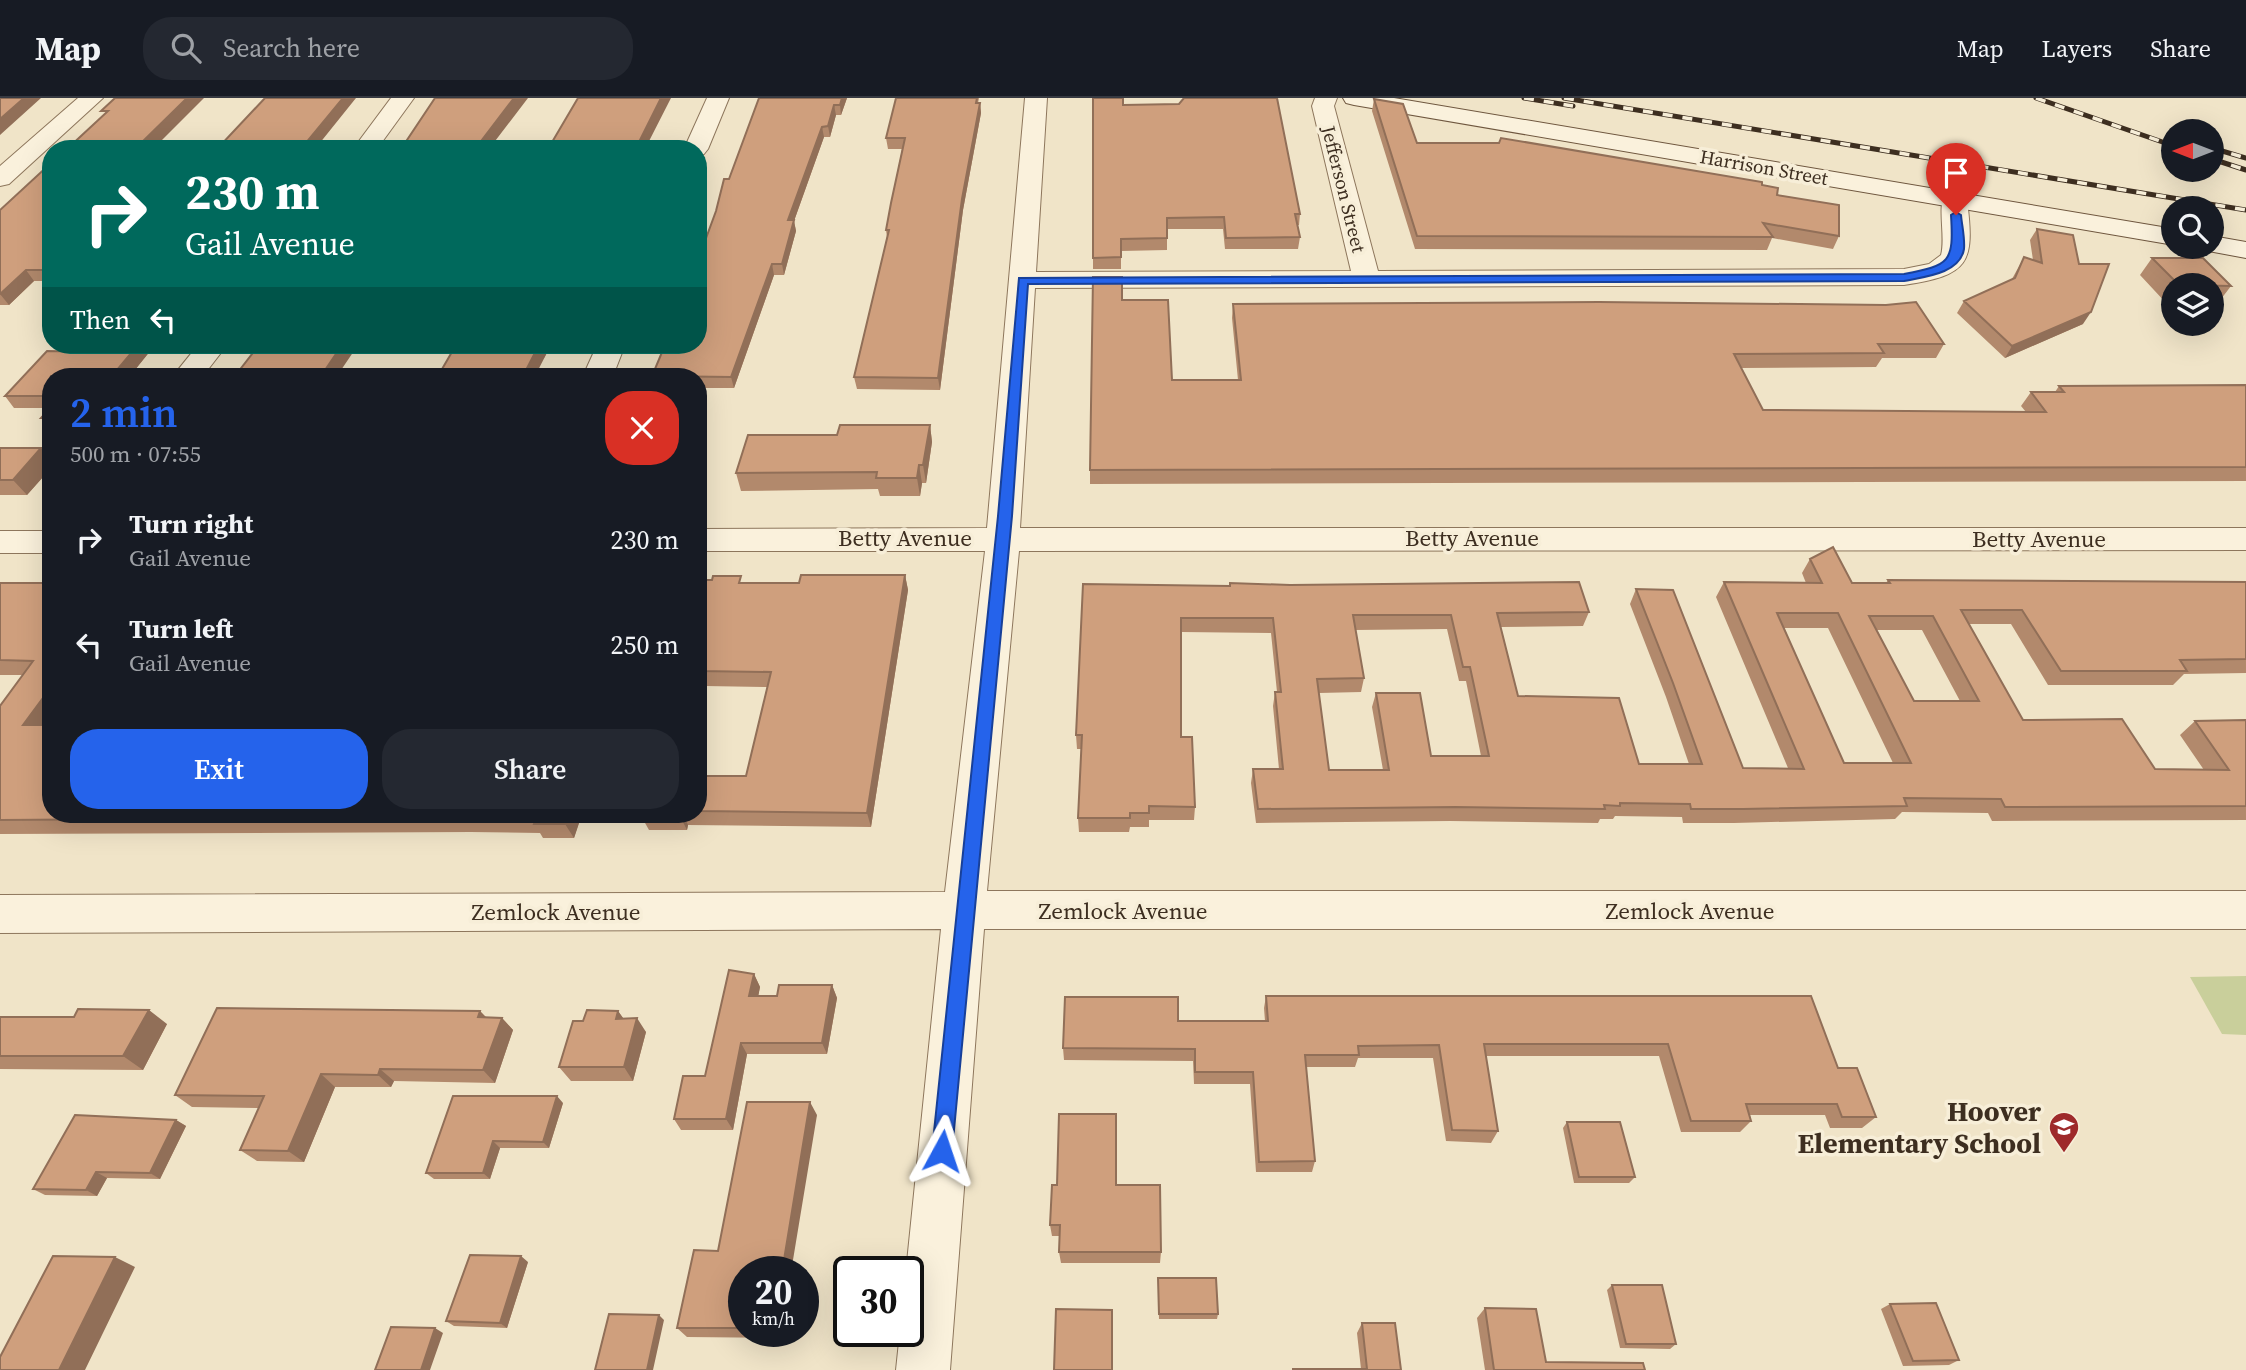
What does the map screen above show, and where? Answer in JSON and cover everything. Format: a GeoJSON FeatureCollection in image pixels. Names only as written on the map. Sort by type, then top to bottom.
{"type":"FeatureCollection","features":[{"type":"Feature","properties":{"kind":"street"},"geometry":{"type":"LineString","coordinates":[[44,140],[92,98]]}},
{"type":"Feature","properties":{"kind":"street"},"geometry":{"type":"LineString","coordinates":[[372,140],[404,98]]}},
{"type":"Feature","properties":{"kind":"street"},"geometry":{"type":"LineString","coordinates":[[700,140],[718,98]]}},
{"type":"Feature","properties":{"kind":"street"},"geometry":{"type":"LineString","coordinates":[[923,1370],[964,910],[1003,538],[1037,98]]}},
{"type":"Feature","properties":{"kind":"street","name":"Jefferson Street"},"geometry":{"type":"LineString","coordinates":[[1326,98],[1323,106],[1367,280]]}},
{"type":"Feature","properties":{"kind":"street","name":"Harrison Street"},"geometry":{"type":"LineString","coordinates":[[1354,98],[2161,235]]}},
{"type":"Feature","properties":{"kind":"street"},"geometry":{"type":"LineString","coordinates":[[0,179],[42,142]]}},
{"type":"Feature","properties":{"kind":"street"},"geometry":{"type":"LineString","coordinates":[[1023,280],[1904,278],[1937,271],[1956,256],[1959,247],[1954,200]]}},
{"type":"Feature","properties":{"kind":"street"},"geometry":{"type":"LineString","coordinates":[[2224,246],[2246,250]]}},
{"type":"Feature","properties":{"kind":"street"},"geometry":{"type":"LineString","coordinates":[[194,368],[206,354]]}},
{"type":"Feature","properties":{"kind":"street","name":"Betty Avenue"},"geometry":{"type":"LineString","coordinates":[[707,540],[2246,539]]}},
{"type":"Feature","properties":{"kind":"street"},"geometry":{"type":"LineString","coordinates":[[0,542],[42,542]]}},
{"type":"Feature","properties":{"kind":"street","name":"Zemlock Avenue"},"geometry":{"type":"LineString","coordinates":[[0,914],[964,910],[2246,910]]}},
{"type":"Feature","properties":{"kind":"green space"},"geometry":{"type":"Polygon","coordinates":[[[2246,976],[2246,1035],[2222,1034],[2190,977],[2246,976]]]}},
{"type":"Feature","properties":{"kind":"building"},"geometry":{"type":"Polygon","coordinates":[[[0,98],[24,98],[0,119],[0,98]]]}},
{"type":"Feature","properties":{"kind":"building"},"geometry":{"type":"Polygon","coordinates":[[[115,98],[187,98],[144,140],[77,140],[108,111],[101,111],[115,98]]]}},
{"type":"Feature","properties":{"kind":"building"},"geometry":{"type":"Polygon","coordinates":[[[265,98],[343,98],[308,140],[225,140],[265,98]]]}},
{"type":"Feature","properties":{"kind":"building"},"geometry":{"type":"Polygon","coordinates":[[[435,98],[514,98],[482,140],[407,140],[435,98]]]}},
{"type":"Feature","properties":{"kind":"building"},"geometry":{"type":"Polygon","coordinates":[[[578,98],[661,98],[640,140],[553,140],[578,98]]]}},
{"type":"Feature","properties":{"kind":"building"},"geometry":{"type":"Polygon","coordinates":[[[759,98],[842,98],[840,105],[834,105],[828,126],[822,127],[788,220],[794,220],[782,264],[772,264],[731,377],[707,377],[707,368],[655,368],[661,354],[707,354],[707,236],[724,179],[729,179],[759,98]]]}},
{"type":"Feature","properties":{"kind":"building"},"geometry":{"type":"Polygon","coordinates":[[[896,98],[977,98],[976,103],[980,103],[962,199],[938,378],[854,377],[889,230],[886,230],[905,138],[886,138],[896,98]]]}},
{"type":"Feature","properties":{"kind":"building"},"geometry":{"type":"Polygon","coordinates":[[[1093,98],[1123,98],[1123,105],[1179,104],[1184,98],[1277,98],[1300,214],[1295,214],[1300,237],[1226,238],[1224,217],[1167,218],[1167,238],[1121,239],[1121,257],[1093,258],[1093,98]]]}},
{"type":"Feature","properties":{"kind":"building"},"geometry":{"type":"Polygon","coordinates":[[[1374,99],[1403,104],[1417,143],[1499,143],[1501,138],[1762,182],[1762,185],[1778,188],[1777,195],[1839,205],[1839,236],[1763,223],[1773,237],[1417,236],[1374,99]]]}},
{"type":"Feature","properties":{"kind":"building"},"geometry":{"type":"Polygon","coordinates":[[[42,171],[42,270],[26,270],[0,294],[0,210],[42,171]]]}},
{"type":"Feature","properties":{"kind":"building"},"geometry":{"type":"Polygon","coordinates":[[[2037,229],[2073,235],[2079,264],[2109,264],[2091,312],[2012,346],[1964,301],[2015,278],[2024,257],[2042,263],[2037,229]]]}},
{"type":"Feature","properties":{"kind":"building"},"geometry":{"type":"Polygon","coordinates":[[[2152,258],[2204,259],[2218,273],[2167,273],[2152,258]]]}},
{"type":"Feature","properties":{"kind":"building"},"geometry":{"type":"Polygon","coordinates":[[[1093,277],[1122,277],[1122,300],[1168,300],[1172,380],[1241,380],[1233,304],[1599,302],[1886,305],[1916,302],[1944,344],[1878,344],[1884,353],[1734,354],[1763,410],[2046,412],[2031,392],[2064,392],[2059,386],[2246,385],[2246,467],[1090,470],[1093,277]]]}},
{"type":"Feature","properties":{"kind":"building"},"geometry":{"type":"Polygon","coordinates":[[[44,354],[130,354],[119,368],[42,368],[42,396],[5,396],[44,354]]]}},
{"type":"Feature","properties":{"kind":"building"},"geometry":{"type":"Polygon","coordinates":[[[252,354],[336,354],[326,368],[241,368],[252,354]]]}},
{"type":"Feature","properties":{"kind":"building"},"geometry":{"type":"Polygon","coordinates":[[[451,354],[534,354],[527,368],[443,368],[451,354]]]}},
{"type":"Feature","properties":{"kind":"building"},"geometry":{"type":"Polygon","coordinates":[[[840,425],[930,425],[923,465],[919,465],[917,478],[876,478],[877,472],[736,473],[748,435],[837,435],[840,425]]]}},
{"type":"Feature","properties":{"kind":"building"},"geometry":{"type":"Polygon","coordinates":[[[0,448],[41,448],[13,480],[0,480],[0,448]]]}},
{"type":"Feature","properties":{"kind":"building"},"geometry":{"type":"Polygon","coordinates":[[[1833,547],[1852,583],[1890,583],[1888,580],[2246,582],[2246,659],[2180,660],[2187,671],[2061,671],[2022,610],[1961,610],[2023,720],[2122,719],[2155,769],[2229,770],[2195,721],[2246,720],[2246,806],[2005,807],[2001,799],[1904,798],[1907,806],[1691,809],[1690,804],[1620,803],[1620,806],[1604,805],[1605,809],[1258,809],[1253,769],[1283,769],[1275,692],[1281,692],[1273,618],[1181,618],[1181,737],[1192,737],[1195,807],[1149,806],[1149,813],[1130,813],[1130,818],[1078,818],[1082,735],[1076,735],[1083,584],[1230,586],[1230,583],[1290,585],[1579,582],[1589,612],[1497,613],[1518,696],[1619,698],[1639,764],[1702,764],[1636,589],[1673,590],[1743,768],[1804,769],[1724,582],[1822,583],[1810,559],[1833,547]],[[1777,613],[1844,763],[1911,763],[1838,613],[1777,613]],[[1353,615],[1364,678],[1317,679],[1329,770],[1389,770],[1376,693],[1420,693],[1431,756],[1489,756],[1470,667],[1463,667],[1451,615],[1353,615]],[[1869,616],[1914,701],[1979,701],[1933,616],[1869,616]]]}},
{"type":"Feature","properties":{"kind":"building"},"geometry":{"type":"Polygon","coordinates":[[[801,575],[905,575],[867,813],[707,811],[707,776],[746,776],[771,672],[707,671],[707,580],[712,580],[713,576],[741,576],[739,583],[799,583],[801,575]]]}},
{"type":"Feature","properties":{"kind":"building"},"geometry":{"type":"Polygon","coordinates":[[[0,583],[42,583],[42,699],[23,725],[42,725],[42,820],[0,820],[0,706],[33,661],[0,660],[0,583]]]}},
{"type":"Feature","properties":{"kind":"building"},"geometry":{"type":"Polygon","coordinates":[[[534,823],[565,823],[565,824],[534,823]]]}},
{"type":"Feature","properties":{"kind":"building"},"geometry":{"type":"Polygon","coordinates":[[[729,970],[754,974],[749,996],[777,996],[779,985],[832,985],[822,1043],[741,1043],[726,1119],[674,1119],[683,1076],[705,1076],[729,970]]]}},
{"type":"Feature","properties":{"kind":"building"},"geometry":{"type":"Polygon","coordinates":[[[1266,996],[1811,996],[1838,1068],[1857,1068],[1876,1117],[1842,1117],[1837,1104],[1746,1104],[1751,1121],[1691,1121],[1668,1044],[1484,1044],[1498,1131],[1452,1130],[1439,1045],[1358,1046],[1359,1055],[1305,1055],[1315,1161],[1259,1162],[1253,1072],[1195,1072],[1195,1049],[1063,1048],[1065,997],[1178,997],[1178,1021],[1268,1021],[1266,996]]]}},
{"type":"Feature","properties":{"kind":"building"},"geometry":{"type":"Polygon","coordinates":[[[217,1008],[480,1011],[478,1017],[502,1018],[483,1070],[380,1069],[378,1075],[321,1074],[288,1151],[240,1150],[264,1096],[175,1095],[217,1008]]]}},
{"type":"Feature","properties":{"kind":"building"},"geometry":{"type":"Polygon","coordinates":[[[78,1009],[149,1010],[123,1056],[0,1056],[0,1017],[74,1017],[78,1009]]]}},
{"type":"Feature","properties":{"kind":"building"},"geometry":{"type":"Polygon","coordinates":[[[587,1010],[618,1011],[616,1019],[637,1018],[624,1067],[559,1067],[573,1021],[583,1021],[587,1010]]]}},
{"type":"Feature","properties":{"kind":"building"},"geometry":{"type":"Polygon","coordinates":[[[453,1096],[557,1096],[543,1142],[493,1141],[483,1173],[426,1173],[453,1096]]]}},
{"type":"Feature","properties":{"kind":"building"},"geometry":{"type":"Polygon","coordinates":[[[747,1102],[810,1102],[785,1256],[728,1256],[728,1328],[677,1328],[694,1250],[718,1251],[747,1102]]]}},
{"type":"Feature","properties":{"kind":"building"},"geometry":{"type":"Polygon","coordinates":[[[1059,1114],[1116,1114],[1116,1185],[1160,1185],[1161,1252],[1059,1252],[1060,1225],[1050,1225],[1052,1185],[1057,1185],[1059,1114]]]}},
{"type":"Feature","properties":{"kind":"building"},"geometry":{"type":"Polygon","coordinates":[[[75,1115],[176,1120],[150,1173],[96,1172],[86,1190],[33,1189],[75,1115]]]}},
{"type":"Feature","properties":{"kind":"building"},"geometry":{"type":"Polygon","coordinates":[[[1567,1122],[1620,1122],[1635,1177],[1579,1177],[1567,1122]]]}},
{"type":"Feature","properties":{"kind":"building"},"geometry":{"type":"Polygon","coordinates":[[[470,1255],[521,1256],[500,1323],[446,1321],[470,1255]]]}},
{"type":"Feature","properties":{"kind":"building"},"geometry":{"type":"Polygon","coordinates":[[[53,1256],[115,1257],[59,1370],[0,1370],[0,1357],[53,1256]]]}},
{"type":"Feature","properties":{"kind":"building"},"geometry":{"type":"Polygon","coordinates":[[[1158,1278],[1216,1278],[1218,1314],[1159,1314],[1158,1278]]]}},
{"type":"Feature","properties":{"kind":"building"},"geometry":{"type":"Polygon","coordinates":[[[1612,1285],[1662,1285],[1676,1344],[1626,1344],[1612,1285]]]}},
{"type":"Feature","properties":{"kind":"building"},"geometry":{"type":"Polygon","coordinates":[[[1936,1303],[1959,1360],[1913,1361],[1890,1304],[1936,1303]]]}},
{"type":"Feature","properties":{"kind":"building"},"geometry":{"type":"Polygon","coordinates":[[[1485,1308],[1536,1309],[1546,1362],[1643,1363],[1645,1370],[1494,1370],[1485,1308]]]}},
{"type":"Feature","properties":{"kind":"building"},"geometry":{"type":"Polygon","coordinates":[[[1056,1309],[1112,1310],[1112,1370],[1054,1370],[1056,1309]]]}},
{"type":"Feature","properties":{"kind":"building"},"geometry":{"type":"Polygon","coordinates":[[[609,1314],[659,1315],[647,1370],[595,1370],[609,1314]]]}},
{"type":"Feature","properties":{"kind":"building"},"geometry":{"type":"Polygon","coordinates":[[[1362,1323],[1395,1323],[1401,1370],[1293,1370],[1367,1369],[1362,1323]]]}},
{"type":"Feature","properties":{"kind":"building"},"geometry":{"type":"Polygon","coordinates":[[[391,1327],[435,1328],[421,1370],[375,1370],[391,1327]]]}},
{"type":"Feature","properties":{"kind":"railway"},"geometry":{"type":"LineString","coordinates":[[1524,98],[1573,106]]}},
{"type":"Feature","properties":{"kind":"railway"},"geometry":{"type":"LineString","coordinates":[[1564,98],[2246,210]]}},
{"type":"Feature","properties":{"kind":"railway"},"geometry":{"type":"LineString","coordinates":[[2036,98],[2161,141]]}},
{"type":"Feature","properties":{"kind":"railway"},"geometry":{"type":"LineString","coordinates":[[2224,152],[2246,158]]}},
{"type":"Feature","properties":{"kind":"railway"},"geometry":{"type":"LineString","coordinates":[[2224,163],[2246,170]]}},
{"type":"Feature","properties":{"kind":"place","name":"Hoover Elementary School"},"geometry":{"type":"Point","coordinates":[2064,1154]}},
{"type":"Feature","properties":{"kind":"route"},"geometry":{"type":"LineString","coordinates":[[942,1151],[1005,516],[1023,280],[1904,278],[1937,271],[1956,256],[1959,247],[1956,215]]}}]}
